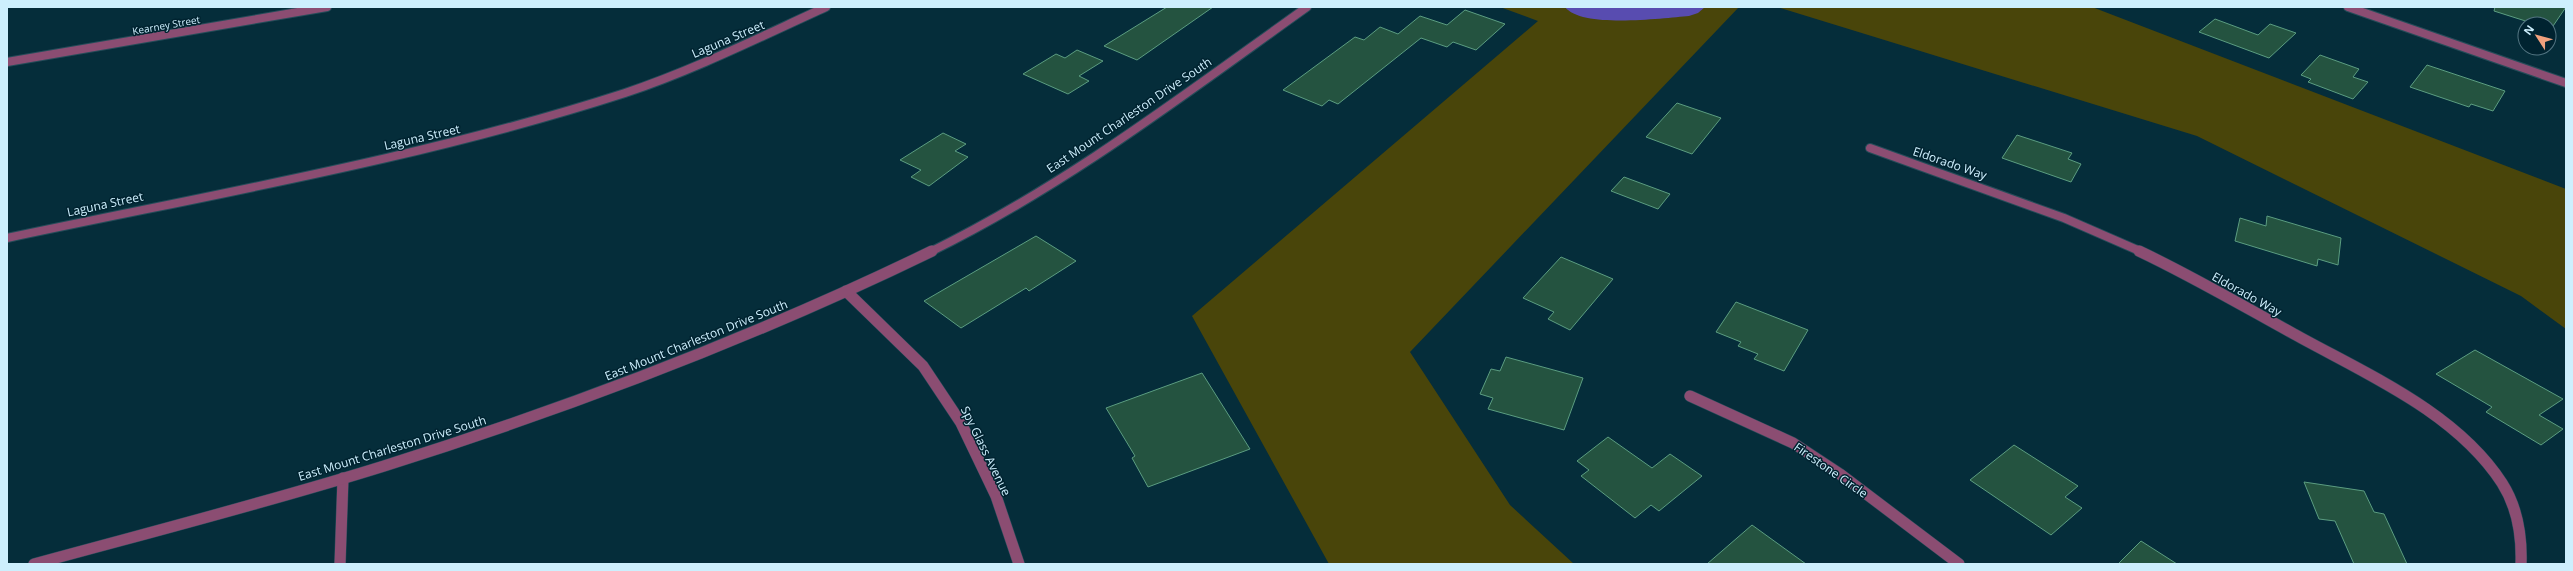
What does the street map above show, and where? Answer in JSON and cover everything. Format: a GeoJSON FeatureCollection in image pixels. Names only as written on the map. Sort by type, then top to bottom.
{"type":"FeatureCollection","features":[{"type":"Feature","properties":{"kind":"street","name":"Kearney Street"},"geometry":{"type":"LineString","coordinates":[[7,62],[327,7]]}},
{"type":"Feature","properties":{"kind":"street","name":"Laguna Street"},"geometry":{"type":"LineString","coordinates":[[7,238],[429,148],[520,125],[627,92],[704,63],[826,7]]}},
{"type":"Feature","properties":{"kind":"street","name":"East Mount Charleston Drive South"},"geometry":{"type":"LineString","coordinates":[[34,564],[343,478],[432,451],[623,385],[731,341],[846,291],[974,230],[1045,187],[1110,147],[1308,7]]}},
{"type":"Feature","properties":{"kind":"street"},"geometry":{"type":"LineString","coordinates":[[2348,7],[2566,83]]}},
{"type":"Feature","properties":{"kind":"street","name":"Eldorado Way"},"geometry":{"type":"LineString","coordinates":[[1870,148],[2025,202],[2093,230],[2151,257],[2360,370],[2426,411],[2475,451],[2501,482],[2520,518],[2523,538],[2521,564]]}},
{"type":"Feature","properties":{"kind":"street","name":"Spy Glass Avenue"},"geometry":{"type":"LineString","coordinates":[[846,291],[923,366],[961,423],[996,496],[1019,564]]}},
{"type":"Feature","properties":{"kind":"street","name":"Firestone Circle"},"geometry":{"type":"LineString","coordinates":[[1690,396],[1793,443],[1840,474],[1959,564]]}},
{"type":"Feature","properties":{"kind":"street"},"geometry":{"type":"LineString","coordinates":[[340,564],[343,478]]}},
{"type":"Feature","properties":{"kind":"shaded area"},"geometry":{"type":"Polygon","coordinates":[[[1500,7],[1739,7],[1410,352],[1510,505],[1574,564],[1329,564],[1192,316],[1538,21],[1500,7]]]}},
{"type":"Feature","properties":{"kind":"shaded area"},"geometry":{"type":"Polygon","coordinates":[[[1565,7],[1705,7],[1698,13],[1689,16],[1643,20],[1605,20],[1588,18],[1574,14],[1565,7]]]}},
{"type":"Feature","properties":{"kind":"shaded area"},"geometry":{"type":"Polygon","coordinates":[[[1777,7],[2092,7],[2566,189],[2566,329],[2521,296],[2197,136],[1777,7]]]}},
{"type":"Feature","properties":{"kind":"building"},"geometry":{"type":"Polygon","coordinates":[[[1167,7],[1213,7],[1137,60],[1104,46],[1167,7]]]}},
{"type":"Feature","properties":{"kind":"building"},"geometry":{"type":"Polygon","coordinates":[[[2495,7],[2566,7],[2557,20],[2557,16],[2517,16],[2517,18],[2494,11],[2495,7]]]}},
{"type":"Feature","properties":{"kind":"building"},"geometry":{"type":"Polygon","coordinates":[[[1465,10],[1505,24],[1476,50],[1453,42],[1447,47],[1421,38],[1338,104],[1329,100],[1322,106],[1283,90],[1355,37],[1364,40],[1380,27],[1398,34],[1420,16],[1447,25],[1465,10]]]}},
{"type":"Feature","properties":{"kind":"building"},"geometry":{"type":"Polygon","coordinates":[[[2215,19],[2258,35],[2270,24],[2296,33],[2269,58],[2199,32],[2215,19]]]}},
{"type":"Feature","properties":{"kind":"building"},"geometry":{"type":"Polygon","coordinates":[[[1077,50],[1103,61],[1079,76],[1089,81],[1068,94],[1023,74],[1056,54],[1065,58],[1077,50]]]}},
{"type":"Feature","properties":{"kind":"building"},"geometry":{"type":"Polygon","coordinates":[[[2320,55],[2359,69],[2353,77],[2368,82],[2353,99],[2308,82],[2311,79],[2301,75],[2320,55]]]}},
{"type":"Feature","properties":{"kind":"building"},"geometry":{"type":"Polygon","coordinates":[[[2427,65],[2505,91],[2493,111],[2471,104],[2469,107],[2410,87],[2427,65]]]}},
{"type":"Feature","properties":{"kind":"building"},"geometry":{"type":"Polygon","coordinates":[[[1677,103],[1721,118],[1692,154],[1646,137],[1677,103]]]}},
{"type":"Feature","properties":{"kind":"building"},"geometry":{"type":"Polygon","coordinates":[[[943,133],[966,144],[955,151],[968,157],[929,186],[911,177],[921,170],[900,160],[943,133]]]}},
{"type":"Feature","properties":{"kind":"building"},"geometry":{"type":"Polygon","coordinates":[[[2017,135],[2072,153],[2068,159],[2081,164],[2071,182],[2002,158],[2017,135]]]}},
{"type":"Feature","properties":{"kind":"building"},"geometry":{"type":"Polygon","coordinates":[[[1624,177],[1670,194],[1658,209],[1611,191],[1624,177]]]}},
{"type":"Feature","properties":{"kind":"building"},"geometry":{"type":"Polygon","coordinates":[[[2267,216],[2341,238],[2338,265],[2318,259],[2317,266],[2235,241],[2240,218],[2266,226],[2267,216]]]}},
{"type":"Feature","properties":{"kind":"building"},"geometry":{"type":"Polygon","coordinates":[[[1036,236],[1076,261],[1029,291],[1026,288],[961,328],[924,301],[1036,236]]]}},
{"type":"Feature","properties":{"kind":"building"},"geometry":{"type":"Polygon","coordinates":[[[1561,257],[1613,279],[1570,330],[1548,319],[1554,312],[1523,298],[1561,257]]]}},
{"type":"Feature","properties":{"kind":"building"},"geometry":{"type":"Polygon","coordinates":[[[1736,302],[1808,330],[1784,371],[1754,359],[1758,354],[1738,346],[1741,342],[1716,332],[1736,302]]]}},
{"type":"Feature","properties":{"kind":"building"},"geometry":{"type":"Polygon","coordinates":[[[2475,350],[2563,399],[2539,415],[2563,429],[2541,445],[2486,412],[2492,407],[2436,374],[2475,350]]]}},
{"type":"Feature","properties":{"kind":"building"},"geometry":{"type":"Polygon","coordinates":[[[1506,357],[1583,378],[1564,430],[1488,409],[1493,398],[1480,394],[1491,369],[1500,371],[1506,357]]]}},
{"type":"Feature","properties":{"kind":"building"},"geometry":{"type":"Polygon","coordinates":[[[1202,373],[1250,449],[1148,487],[1132,458],[1135,456],[1106,408],[1202,373]]]}},
{"type":"Feature","properties":{"kind":"building"},"geometry":{"type":"Polygon","coordinates":[[[1608,437],[1652,468],[1670,454],[1702,476],[1659,511],[1651,505],[1635,518],[1581,476],[1589,470],[1577,461],[1608,437]]]}},
{"type":"Feature","properties":{"kind":"building"},"geometry":{"type":"Polygon","coordinates":[[[2014,445],[2078,486],[2065,497],[2082,508],[2051,535],[1970,480],[2014,445]]]}},
{"type":"Feature","properties":{"kind":"building"},"geometry":{"type":"Polygon","coordinates":[[[2304,482],[2364,491],[2374,512],[2384,514],[2407,564],[2354,564],[2335,521],[2319,519],[2304,482]]]}},
{"type":"Feature","properties":{"kind":"building"},"geometry":{"type":"Polygon","coordinates":[[[1752,525],[1806,564],[1707,564],[1752,525]]]}},
{"type":"Feature","properties":{"kind":"building"},"geometry":{"type":"Polygon","coordinates":[[[2141,541],[2177,564],[2118,564],[2141,541]]]}}]}
